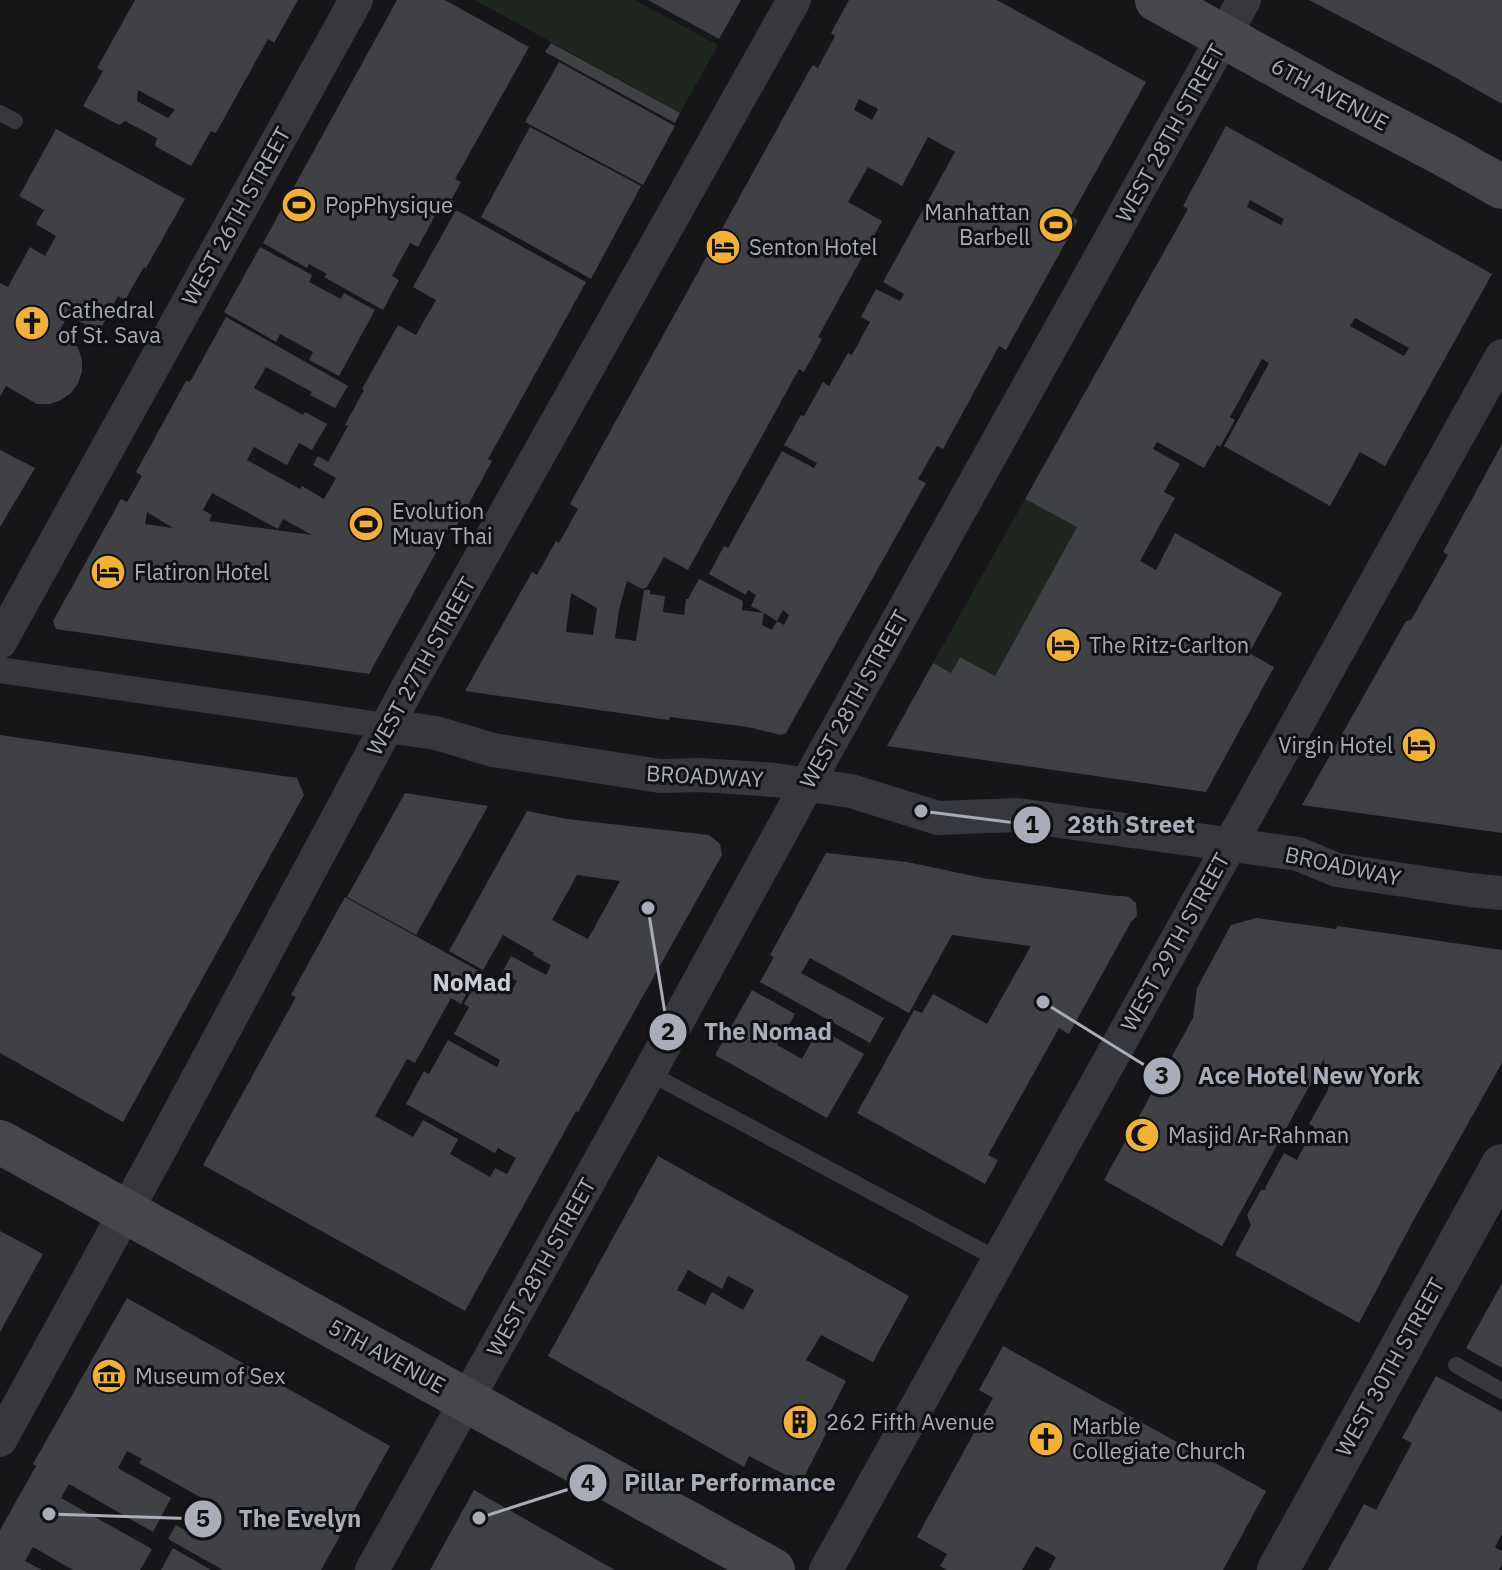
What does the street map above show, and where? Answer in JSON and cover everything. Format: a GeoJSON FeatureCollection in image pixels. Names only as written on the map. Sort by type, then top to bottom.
{"type":"FeatureCollection","features":[{"type":"Feature","properties":{"kind":"main road","name":"6TH AVENUE"},"geometry":{"type":"LineString","coordinates":[[1157,0],[1234,18],[1502,187]]}},
{"type":"Feature","properties":{"kind":"main road","name":"5TH AVENUE"},"geometry":{"type":"LineString","coordinates":[[0,1142],[773,1570]]}},
{"type":"Feature","properties":{"kind":"street","name":"WEST 26TH STREET"},"geometry":{"type":"LineString","coordinates":[[0,642],[356,0]]}},
{"type":"Feature","properties":{"kind":"street","name":"WEST 27TH STREET"},"geometry":{"type":"LineString","coordinates":[[0,1440],[387,726],[794,0]]}},
{"type":"Feature","properties":{"kind":"street","name":"WEST 28TH STREET"},"geometry":{"type":"LineString","coordinates":[[372,1570],[1234,18]]}},
{"type":"Feature","properties":{"kind":"street","name":"WEST 29TH STREET"},"geometry":{"type":"LineString","coordinates":[[826,1570],[1502,356]]}},
{"type":"Feature","properties":{"kind":"street","name":"BROADWAY"},"geometry":{"type":"LineString","coordinates":[[0,670],[436,733],[493,750],[660,776],[701,775],[775,780],[851,791],[938,818],[1018,815],[1298,854],[1337,870],[1502,893]]}},
{"type":"Feature","properties":{"kind":"street","name":"WEST 30TH STREET"},"geometry":{"type":"LineString","coordinates":[[1278,1570],[1502,1165]]}},
{"type":"Feature","properties":{"kind":"lane"},"geometry":{"type":"LineString","coordinates":[[649,1073],[999,1260]]}},
{"type":"Feature","properties":{"kind":"lane"},"geometry":{"type":"LineString","coordinates":[[1456,1365],[1502,1391]]}},
{"type":"Feature","properties":{"kind":"shaded area"},"geometry":{"type":"Polygon","coordinates":[[[475,0],[635,0],[718,45],[680,113],[475,0]]]}},
{"type":"Feature","properties":{"kind":"shaded area"},"geometry":{"type":"Polygon","coordinates":[[[1025,499],[1077,527],[995,676],[960,657],[951,673],[933,663],[1025,499]]]}},
{"type":"Feature","properties":{"kind":"building"},"geometry":{"type":"Polygon","coordinates":[[[135,0],[298,0],[274,43],[268,39],[216,133],[211,131],[191,166],[155,146],[157,138],[125,121],[119,125],[83,106],[103,71],[97,68],[135,0]],[[138,90],[137,101],[168,118],[175,110],[138,90]]]}},
{"type":"Feature","properties":{"kind":"building"},"geometry":{"type":"Polygon","coordinates":[[[397,0],[445,0],[529,47],[455,179],[461,182],[443,215],[437,212],[418,247],[410,243],[392,276],[399,280],[383,310],[324,277],[327,274],[309,264],[307,268],[263,243],[397,0]]]}},
{"type":"Feature","properties":{"kind":"building"},"geometry":{"type":"Polygon","coordinates":[[[648,0],[741,0],[719,39],[648,0]]]}},
{"type":"Feature","properties":{"kind":"building"},"geometry":{"type":"Polygon","coordinates":[[[849,0],[997,0],[1146,82],[1071,216],[1078,220],[1006,350],[999,346],[943,449],[937,446],[918,479],[926,483],[786,733],[781,735],[748,727],[670,717],[669,720],[465,691],[532,572],[537,575],[578,509],[570,504],[809,71],[813,65],[818,68],[835,36],[831,33],[849,0]],[[859,99],[854,110],[872,120],[878,109],[859,99]],[[928,137],[902,186],[868,167],[848,202],[882,221],[818,337],[822,339],[804,372],[799,369],[688,570],[664,557],[647,587],[642,589],[627,581],[615,638],[636,641],[644,590],[665,596],[663,612],[684,615],[686,599],[699,579],[743,601],[742,610],[764,613],[751,606],[756,595],[748,590],[746,595],[709,574],[724,546],[728,548],[782,451],[814,468],[817,463],[784,445],[823,382],[829,386],[848,353],[852,355],[870,322],[861,317],[876,289],[900,301],[904,294],[883,282],[955,152],[928,137]],[[571,593],[566,632],[593,635],[597,608],[571,593]],[[783,610],[777,621],[784,625],[789,615],[783,610]],[[764,613],[762,625],[772,630],[777,621],[764,613]]]}},
{"type":"Feature","properties":{"kind":"building"},"geometry":{"type":"Polygon","coordinates":[[[1309,0],[1502,0],[1502,104],[1433,65],[1309,0]]]}},
{"type":"Feature","properties":{"kind":"building"},"geometry":{"type":"Polygon","coordinates":[[[551,43],[680,113],[675,123],[545,52],[551,43]]]}},
{"type":"Feature","properties":{"kind":"building"},"geometry":{"type":"Polygon","coordinates":[[[559,62],[675,126],[643,185],[525,122],[559,62]]]}},
{"type":"Feature","properties":{"kind":"building"},"geometry":{"type":"Polygon","coordinates":[[[1226,126],[1492,274],[1385,466],[1360,452],[1330,506],[1224,446],[1269,363],[1262,359],[1230,417],[1235,420],[1204,468],[1157,442],[1153,449],[1180,464],[1164,492],[1175,498],[1140,561],[1156,570],[1175,533],[1282,593],[1249,653],[1274,667],[1206,792],[887,746],[933,663],[951,673],[960,657],[995,676],[1077,527],[1025,499],[1188,209],[1183,206],[1226,126]],[[1250,200],[1247,207],[1281,225],[1284,219],[1250,200]],[[1355,318],[1350,326],[1404,356],[1409,348],[1355,318]]]}},
{"type":"Feature","properties":{"kind":"building"},"geometry":{"type":"Polygon","coordinates":[[[530,127],[641,186],[591,279],[481,217],[530,127]]]}},
{"type":"Feature","properties":{"kind":"building"},"geometry":{"type":"Polygon","coordinates":[[[56,129],[185,199],[146,268],[125,300],[118,296],[99,332],[68,315],[59,332],[71,338],[78,348],[82,372],[71,393],[50,404],[37,404],[6,386],[0,397],[0,283],[8,287],[30,247],[45,256],[56,236],[36,224],[44,210],[19,196],[56,129]]]}},
{"type":"Feature","properties":{"kind":"building"},"geometry":{"type":"Polygon","coordinates":[[[456,210],[586,282],[488,459],[492,461],[454,531],[449,529],[369,674],[56,629],[53,621],[121,499],[127,502],[142,476],[136,472],[186,381],[190,382],[226,317],[348,386],[335,408],[266,367],[254,388],[303,415],[305,412],[327,424],[312,450],[299,443],[287,465],[254,447],[247,460],[324,499],[336,478],[313,465],[318,456],[328,462],[348,426],[345,425],[362,389],[398,325],[416,335],[436,300],[413,287],[456,210]],[[212,493],[203,510],[212,515],[209,521],[312,535],[283,519],[278,529],[212,493]],[[147,512],[145,524],[173,528],[147,512]]]}},
{"type":"Feature","properties":{"kind":"building"},"geometry":{"type":"Polygon","coordinates":[[[260,247],[312,275],[309,282],[341,299],[344,293],[375,310],[339,376],[309,360],[313,352],[280,334],[276,342],[224,312],[260,247]]]}},
{"type":"Feature","properties":{"kind":"building","name":"Virgin Hotel"},"geometry":{"type":"Polygon","coordinates":[[[1502,444],[1502,833],[1302,805],[1406,621],[1411,620],[1448,555],[1443,552],[1502,444]]]}},
{"type":"Feature","properties":{"kind":"building"},"geometry":{"type":"Polygon","coordinates":[[[0,450],[35,468],[0,527],[0,450]]]}},
{"type":"Feature","properties":{"kind":"building"},"geometry":{"type":"Polygon","coordinates":[[[0,735],[297,778],[304,795],[123,1122],[0,1053],[0,735]]]}},
{"type":"Feature","properties":{"kind":"building"},"geometry":{"type":"Polygon","coordinates":[[[405,793],[488,806],[416,935],[347,897],[405,793]]]}},
{"type":"Feature","properties":{"kind":"building"},"geometry":{"type":"Polygon","coordinates":[[[527,811],[567,819],[709,835],[720,844],[722,855],[465,1311],[203,1165],[296,997],[291,995],[345,897],[479,971],[461,1004],[451,998],[415,1063],[407,1059],[375,1116],[413,1137],[423,1120],[458,1139],[450,1154],[490,1177],[495,1168],[507,1174],[516,1158],[498,1148],[495,1153],[406,1104],[424,1071],[429,1074],[448,1040],[497,1067],[500,1060],[454,1034],[469,1007],[464,1004],[479,978],[509,995],[517,981],[502,973],[511,956],[546,975],[551,965],[503,935],[483,970],[449,951],[527,811]],[[577,875],[552,920],[588,939],[620,881],[577,875]]]}},
{"type":"Feature","properties":{"kind":"building"},"geometry":{"type":"Polygon","coordinates":[[[826,853],[907,862],[983,878],[1123,896],[1136,903],[1137,916],[1069,1034],[1059,1028],[988,1155],[998,1160],[985,1184],[857,1113],[914,1010],[922,1013],[933,994],[987,1024],[1031,946],[952,935],[909,1013],[810,958],[801,973],[884,1018],[870,1043],[760,982],[774,957],[770,955],[826,853]]]}},
{"type":"Feature","properties":{"kind":"building"},"geometry":{"type":"Polygon","coordinates":[[[1256,918],[1336,929],[1337,926],[1502,950],[1502,1063],[1359,1323],[1235,1255],[1251,1225],[1247,1215],[1261,1190],[1267,1189],[1284,1153],[1297,1160],[1314,1127],[1309,1124],[1328,1090],[1324,1059],[1222,1246],[1104,1180],[1193,1018],[1197,988],[1231,925],[1256,918]]]}},
{"type":"Feature","properties":{"kind":"building"},"geometry":{"type":"Polygon","coordinates":[[[752,990],[795,1014],[777,1045],[802,1059],[819,1028],[864,1054],[827,1118],[715,1055],[752,990]]]}},
{"type":"Feature","properties":{"kind":"building"},"geometry":{"type":"Polygon","coordinates":[[[658,1156],[909,1296],[873,1362],[821,1335],[806,1360],[846,1381],[827,1418],[832,1422],[801,1483],[749,1456],[744,1467],[548,1356],[658,1156]],[[688,1270],[677,1290],[705,1305],[712,1292],[743,1310],[754,1290],[728,1276],[722,1289],[688,1270]]]}},
{"type":"Feature","properties":{"kind":"building"},"geometry":{"type":"Polygon","coordinates":[[[0,1231],[43,1254],[0,1332],[0,1231]]]}},
{"type":"Feature","properties":{"kind":"building"},"geometry":{"type":"Polygon","coordinates":[[[1502,1283],[1502,1368],[1466,1348],[1502,1283]]]}},
{"type":"Feature","properties":{"kind":"building"},"geometry":{"type":"Polygon","coordinates":[[[127,1298],[390,1446],[321,1570],[223,1570],[168,1539],[176,1525],[185,1530],[187,1526],[193,1529],[209,1502],[139,1463],[142,1459],[127,1451],[118,1468],[171,1498],[153,1532],[69,1484],[61,1498],[152,1549],[140,1570],[73,1570],[33,1547],[25,1561],[42,1570],[0,1570],[0,1530],[36,1466],[33,1464],[127,1298]]]}},
{"type":"Feature","properties":{"kind":"building"},"geometry":{"type":"Polygon","coordinates":[[[1003,1346],[1266,1491],[1223,1570],[1049,1570],[1056,1557],[1036,1546],[1022,1570],[947,1570],[940,1566],[947,1554],[917,1537],[993,1398],[979,1390],[1003,1346]]]}},
{"type":"Feature","properties":{"kind":"building"},"geometry":{"type":"Polygon","coordinates":[[[1436,1376],[1502,1412],[1502,1534],[1495,1547],[1502,1551],[1502,1565],[1499,1570],[1328,1570],[1364,1504],[1376,1510],[1412,1443],[1402,1438],[1436,1376]]]}},
{"type":"Feature","properties":{"kind":"building"},"geometry":{"type":"Polygon","coordinates":[[[474,1490],[539,1527],[615,1570],[430,1570],[474,1490]]]}},
{"type":"Feature","properties":{"kind":"building"},"geometry":{"type":"Polygon","coordinates":[[[173,1548],[211,1570],[161,1570],[173,1548]]]}},
{"type":"Feature","properties":{"kind":"place","name":"PopPhysique"},"geometry":{"type":"Point","coordinates":[299,205]}},
{"type":"Feature","properties":{"kind":"place","name":"Manhattan Barbell"},"geometry":{"type":"Point","coordinates":[1056,225]}},
{"type":"Feature","properties":{"kind":"place","name":"Senton Hotel"},"geometry":{"type":"Point","coordinates":[723,247]}},
{"type":"Feature","properties":{"kind":"place","name":"Cathedral of St. Sava"},"geometry":{"type":"Point","coordinates":[32,323]}},
{"type":"Feature","properties":{"kind":"place","name":"Evolution Muay Thai"},"geometry":{"type":"Point","coordinates":[366,524]}},
{"type":"Feature","properties":{"kind":"place","name":"Flatiron Hotel"},"geometry":{"type":"Point","coordinates":[108,572]}},
{"type":"Feature","properties":{"kind":"place","name":"The Ritz-Carlton"},"geometry":{"type":"Point","coordinates":[1063,645]}},
{"type":"Feature","properties":{"kind":"place","name":"Virgin Hotel"},"geometry":{"type":"Point","coordinates":[1419,745]}},
{"type":"Feature","properties":{"kind":"place","name":"28th Street"},"geometry":{"type":"Point","coordinates":[921,811]}},
{"type":"Feature","properties":{"kind":"place","name":"The Nomad"},"geometry":{"type":"Point","coordinates":[648,908]}},
{"type":"Feature","properties":{"kind":"place","name":"Ace Hotel New York"},"geometry":{"type":"Point","coordinates":[1043,1002]}},
{"type":"Feature","properties":{"kind":"place","name":"Masjid Ar-Rahman"},"geometry":{"type":"Point","coordinates":[1142,1135]}},
{"type":"Feature","properties":{"kind":"place","name":"Museum of Sex"},"geometry":{"type":"Point","coordinates":[109,1376]}},
{"type":"Feature","properties":{"kind":"place","name":"262 Fifth Avenue"},"geometry":{"type":"Point","coordinates":[800,1422]}},
{"type":"Feature","properties":{"kind":"place","name":"Marble Collegiate Church"},"geometry":{"type":"Point","coordinates":[1046,1439]}},
{"type":"Feature","properties":{"kind":"place","name":"The Evelyn"},"geometry":{"type":"Point","coordinates":[49,1514]}},
{"type":"Feature","properties":{"kind":"place","name":"Pillar Performance"},"geometry":{"type":"Point","coordinates":[479,1518]}},
{"type":"Feature","properties":{"kind":"district","name":"NoMad"},"geometry":{"type":"Point","coordinates":[472,983]}}]}
